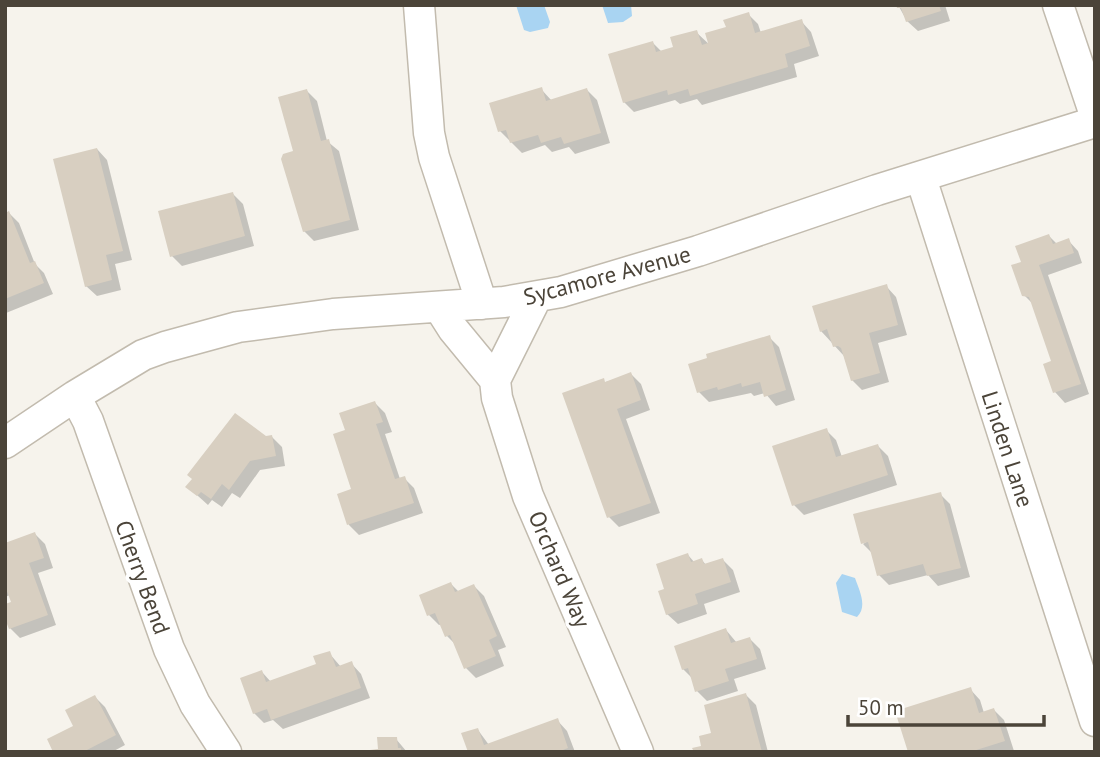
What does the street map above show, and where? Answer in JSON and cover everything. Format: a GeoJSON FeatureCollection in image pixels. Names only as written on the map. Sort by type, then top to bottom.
{"type":"FeatureCollection","features":[{"type":"Feature","properties":{"kind":"street"},"geometry":{"type":"LineString","coordinates":[[419,5],[429,133],[434,157],[482,304]]}},
{"type":"Feature","properties":{"kind":"street"},"geometry":{"type":"LineString","coordinates":[[1058,5],[1095,115]]}},
{"type":"Feature","properties":{"kind":"street","name":"Sycamore Avenue"},"geometry":{"type":"LineString","coordinates":[[5,443],[143,355],[238,327],[333,314],[536,298],[698,251],[1095,122]]}},
{"type":"Feature","properties":{"kind":"street","name":"Linden Lane"},"geometry":{"type":"LineString","coordinates":[[920,178],[1095,721]]}},
{"type":"Feature","properties":{"kind":"street"},"geometry":{"type":"LineString","coordinates":[[495,380],[536,298]]}},
{"type":"Feature","properties":{"kind":"street","name":"Orchard Way"},"geometry":{"type":"LineString","coordinates":[[439,307],[453,329],[495,380],[497,398],[528,496],[638,752]]}},
{"type":"Feature","properties":{"kind":"street","name":"Cherry Bend"},"geometry":{"type":"LineString","coordinates":[[75,396],[88,421],[169,649],[195,704],[226,752]]}},
{"type":"Feature","properties":{"kind":"water"},"geometry":{"type":"Polygon","coordinates":[[[516,5],[544,5],[550,22],[548,28],[530,32],[524,30],[516,5]]]}},
{"type":"Feature","properties":{"kind":"water"},"geometry":{"type":"Polygon","coordinates":[[[602,5],[631,5],[632,16],[623,22],[608,23],[602,5]]]}},
{"type":"Feature","properties":{"kind":"water"},"geometry":{"type":"Polygon","coordinates":[[[842,574],[855,578],[859,588],[862,608],[857,617],[842,612],[836,583],[842,574]]]}},
{"type":"Feature","properties":{"kind":"building"},"geometry":{"type":"Polygon","coordinates":[[[896,5],[939,5],[941,11],[906,22],[901,8],[896,5]]]}},
{"type":"Feature","properties":{"kind":"building"},"geometry":{"type":"Polygon","coordinates":[[[749,12],[755,33],[802,19],[810,46],[785,54],[788,67],[690,96],[688,89],[668,95],[667,90],[623,103],[608,54],[653,41],[656,52],[673,47],[670,37],[697,30],[702,45],[708,43],[705,33],[726,27],[723,20],[749,12]]]}},
{"type":"Feature","properties":{"kind":"building"},"geometry":{"type":"Polygon","coordinates":[[[542,87],[546,101],[587,88],[601,133],[564,144],[561,137],[541,143],[538,135],[510,143],[506,130],[498,132],[489,103],[542,87]]]}},
{"type":"Feature","properties":{"kind":"building"},"geometry":{"type":"Polygon","coordinates":[[[307,89],[321,141],[329,139],[350,220],[303,232],[281,159],[283,154],[293,151],[278,97],[307,89]]]}},
{"type":"Feature","properties":{"kind":"building"},"geometry":{"type":"Polygon","coordinates":[[[97,148],[123,251],[106,255],[112,280],[85,287],[53,159],[97,148]]]}},
{"type":"Feature","properties":{"kind":"building"},"geometry":{"type":"Polygon","coordinates":[[[233,192],[245,236],[170,257],[158,211],[233,192]]]}},
{"type":"Feature","properties":{"kind":"building"},"geometry":{"type":"Polygon","coordinates":[[[9,211],[30,263],[35,261],[44,283],[5,299],[5,213],[9,211]]]}},
{"type":"Feature","properties":{"kind":"building"},"geometry":{"type":"Polygon","coordinates":[[[1049,234],[1053,244],[1069,238],[1074,253],[1039,265],[1081,384],[1053,393],[1043,364],[1051,361],[1029,297],[1022,296],[1011,265],[1021,262],[1015,246],[1049,234]]]}},
{"type":"Feature","properties":{"kind":"building"},"geometry":{"type":"Polygon","coordinates":[[[887,284],[898,325],[869,333],[880,373],[851,381],[841,348],[833,347],[827,329],[820,332],[812,306],[887,284]]]}},
{"type":"Feature","properties":{"kind":"building"},"geometry":{"type":"Polygon","coordinates":[[[770,335],[786,390],[764,397],[760,382],[742,387],[741,383],[718,390],[717,387],[697,393],[688,364],[707,358],[706,354],[770,335]]]}},
{"type":"Feature","properties":{"kind":"building"},"geometry":{"type":"Polygon","coordinates":[[[631,372],[641,400],[617,409],[651,503],[607,518],[562,393],[604,378],[605,382],[631,372]]]}},
{"type":"Feature","properties":{"kind":"building"},"geometry":{"type":"Polygon","coordinates":[[[375,401],[383,422],[376,424],[395,479],[405,476],[414,503],[347,525],[337,494],[351,489],[333,434],[345,430],[339,413],[375,401]]]}},
{"type":"Feature","properties":{"kind":"building"},"geometry":{"type":"Polygon","coordinates":[[[235,413],[266,436],[272,435],[276,456],[250,461],[229,490],[222,484],[211,499],[201,492],[197,496],[185,487],[192,479],[187,475],[235,413]]]}},
{"type":"Feature","properties":{"kind":"building"},"geometry":{"type":"Polygon","coordinates":[[[827,428],[836,457],[878,444],[888,475],[792,506],[772,446],[827,428]]]}},
{"type":"Feature","properties":{"kind":"building"},"geometry":{"type":"Polygon","coordinates":[[[941,492],[961,568],[927,576],[923,564],[877,576],[868,542],[861,544],[853,514],[941,492]]]}},
{"type":"Feature","properties":{"kind":"building"},"geometry":{"type":"Polygon","coordinates":[[[35,532],[44,558],[29,563],[48,615],[9,629],[5,619],[5,604],[11,602],[5,586],[5,543],[35,532]]]}},
{"type":"Feature","properties":{"kind":"building"},"geometry":{"type":"Polygon","coordinates":[[[688,553],[691,562],[702,558],[704,564],[723,558],[731,582],[695,594],[698,604],[666,615],[658,591],[664,589],[656,564],[688,553]]]}},
{"type":"Feature","properties":{"kind":"building"},"geometry":{"type":"Polygon","coordinates":[[[451,582],[455,592],[474,584],[497,636],[489,640],[496,656],[464,669],[450,635],[445,637],[435,613],[427,616],[419,595],[451,582]]]}},
{"type":"Feature","properties":{"kind":"building"},"geometry":{"type":"Polygon","coordinates":[[[726,628],[731,643],[750,637],[757,659],[725,669],[729,681],[695,692],[688,668],[682,670],[674,646],[726,628]]]}},
{"type":"Feature","properties":{"kind":"building"},"geometry":{"type":"Polygon","coordinates":[[[330,651],[336,667],[352,661],[361,688],[271,720],[267,709],[253,714],[240,678],[262,670],[266,682],[316,664],[313,656],[330,651]]]}},
{"type":"Feature","properties":{"kind":"building"},"geometry":{"type":"Polygon","coordinates":[[[971,687],[979,713],[994,708],[1005,741],[970,752],[908,752],[895,711],[971,687]]]}},
{"type":"Feature","properties":{"kind":"building"},"geometry":{"type":"Polygon","coordinates":[[[746,693],[762,752],[694,752],[692,748],[701,746],[699,736],[711,733],[704,705],[746,693]]]}},
{"type":"Feature","properties":{"kind":"building"},"geometry":{"type":"Polygon","coordinates":[[[95,695],[116,735],[83,752],[53,752],[47,739],[73,726],[65,710],[95,695]]]}},
{"type":"Feature","properties":{"kind":"building"},"geometry":{"type":"Polygon","coordinates":[[[558,718],[568,748],[558,752],[468,752],[461,733],[478,728],[484,745],[558,718]]]}},
{"type":"Feature","properties":{"kind":"building"},"geometry":{"type":"Polygon","coordinates":[[[377,737],[397,737],[401,752],[370,752],[378,749],[377,737]]]}}]}
